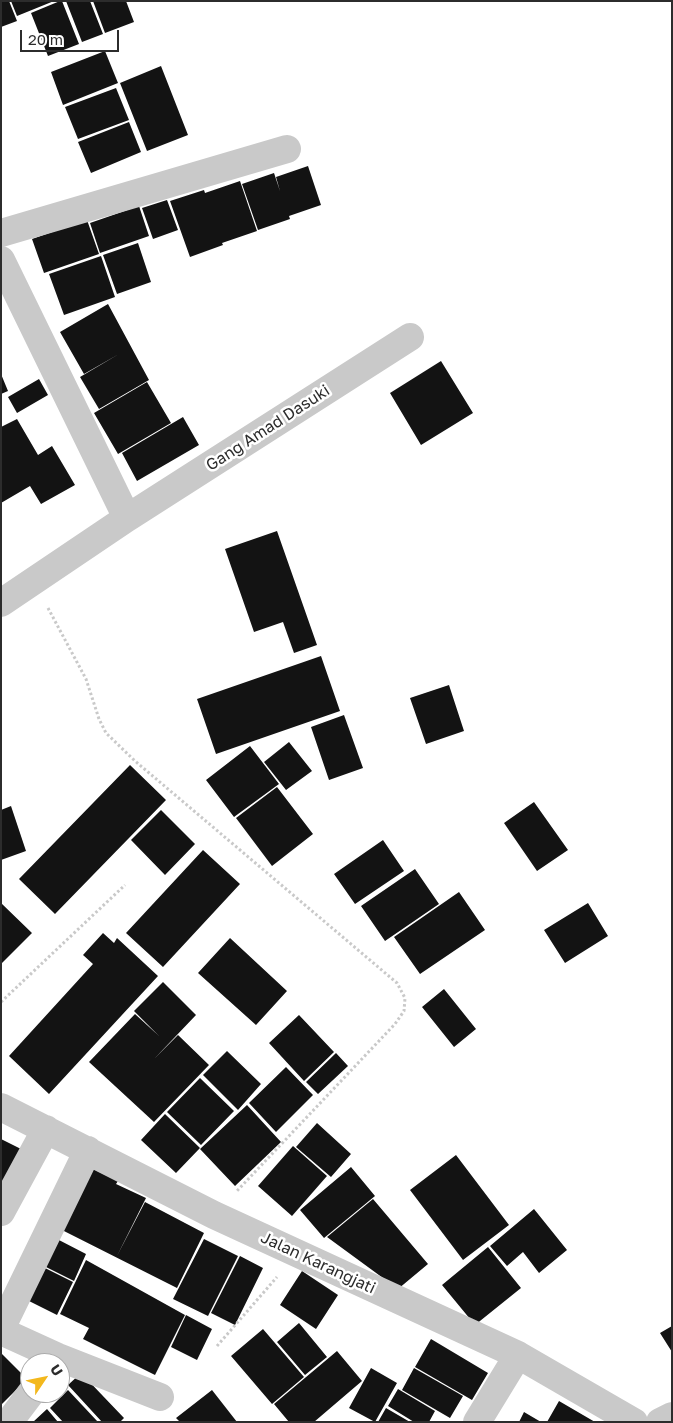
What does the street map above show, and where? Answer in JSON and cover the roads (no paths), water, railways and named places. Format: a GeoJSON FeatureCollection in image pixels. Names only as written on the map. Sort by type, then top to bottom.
{"type":"FeatureCollection","features":[{"type":"Feature","properties":{"kind":"street"},"geometry":{"type":"LineString","coordinates":[[1,233],[287,149]]}},
{"type":"Feature","properties":{"kind":"street"},"geometry":{"type":"LineString","coordinates":[[1,260],[127,518]]}},
{"type":"Feature","properties":{"kind":"street","name":"Gang Amad Dasuki"},"geometry":{"type":"LineString","coordinates":[[1,603],[127,518],[410,337]]}},
{"type":"Feature","properties":{"kind":"street","name":"Jalan Karangjati"},"geometry":{"type":"LineString","coordinates":[[1,1107],[214,1215],[518,1355],[634,1422]]}},
{"type":"Feature","properties":{"kind":"street"},"geometry":{"type":"LineString","coordinates":[[1,1212],[46,1129]]}},
{"type":"Feature","properties":{"kind":"street"},"geometry":{"type":"LineString","coordinates":[[42,1353],[1,1330],[88,1150]]}},
{"type":"Feature","properties":{"kind":"street"},"geometry":{"type":"LineString","coordinates":[[477,1422],[518,1355]]}},
{"type":"Feature","properties":{"kind":"street"},"geometry":{"type":"LineString","coordinates":[[70,1365],[160,1397]]}},
{"type":"Feature","properties":{"kind":"street"},"geometry":{"type":"LineString","coordinates":[[10,1422],[24,1403]]}},
{"type":"Feature","properties":{"kind":"street"},"geometry":{"type":"LineString","coordinates":[[660,1422],[672,1416]]}}]}
